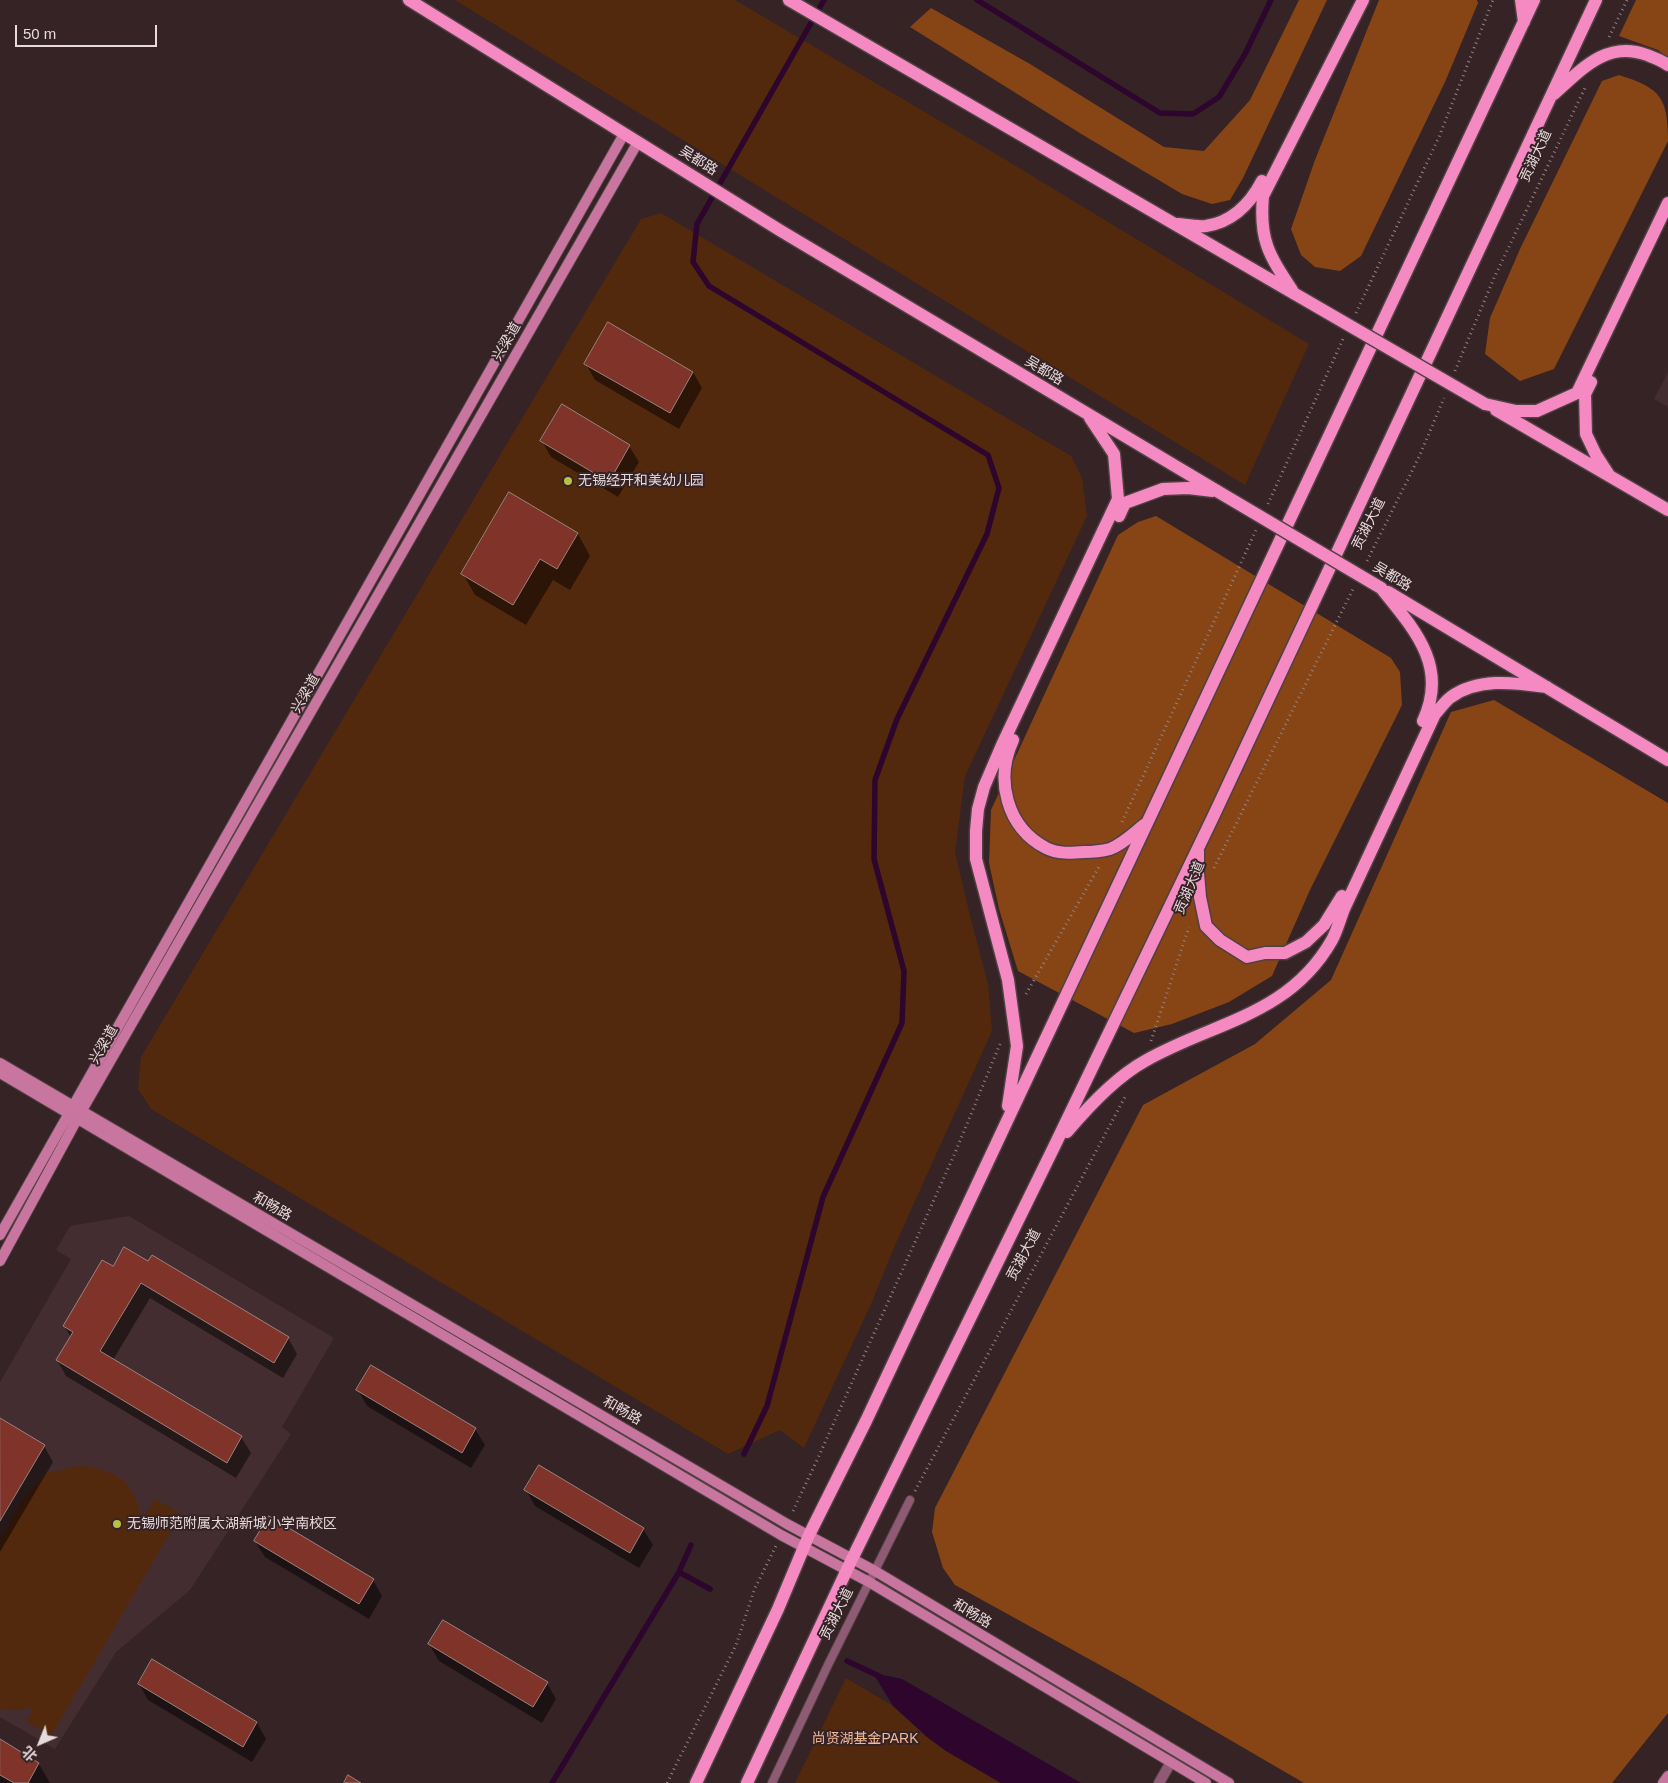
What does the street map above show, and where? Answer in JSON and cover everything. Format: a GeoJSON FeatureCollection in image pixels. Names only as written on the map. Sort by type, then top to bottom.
{"type":"FeatureCollection","features":[{"type":"Feature","properties":{"kind":"main road","name":"吴都路"},"geometry":{"type":"LineString","coordinates":[[409,0],[781,231],[1668,760]]}},
{"type":"Feature","properties":{"kind":"main road"},"geometry":{"type":"LineString","coordinates":[[789,0],[1668,510]]}},
{"type":"Feature","properties":{"kind":"main road"},"geometry":{"type":"LineString","coordinates":[[1173,223],[1205,226],[1214,224],[1240,212],[1256,193],[1354,0]]}},
{"type":"Feature","properties":{"kind":"main road"},"geometry":{"type":"LineString","coordinates":[[1295,294],[1276,266],[1264,242],[1261,217],[1262,196],[1363,0]]}},
{"type":"Feature","properties":{"kind":"main road"},"geometry":{"type":"LineString","coordinates":[[1521,0],[1524,22]]}},
{"type":"Feature","properties":{"kind":"main road"},"geometry":{"type":"LineString","coordinates":[[696,1783],[778,1609],[806,1541],[866,1421],[1534,0]]}},
{"type":"Feature","properties":{"kind":"main road","name":"贡湖大道"},"geometry":{"type":"LineString","coordinates":[[747,1783],[850,1565],[1198,846],[1596,0]]}},
{"type":"Feature","properties":{"kind":"main road"},"geometry":{"type":"LineString","coordinates":[[1550,97],[1600,56],[1622,50],[1641,53],[1662,60],[1668,65]]}},
{"type":"Feature","properties":{"kind":"main road"},"geometry":{"type":"LineString","coordinates":[[1485,404],[1516,411],[1537,411],[1577,394],[1668,203]]}},
{"type":"Feature","properties":{"kind":"main road"},"geometry":{"type":"LineString","coordinates":[[1609,475],[1596,455],[1586,434],[1585,394],[1668,219]]}},
{"type":"Feature","properties":{"kind":"main road"},"geometry":{"type":"LineString","coordinates":[[1005,1123],[1017,1046],[1008,980],[976,859],[978,809],[984,787],[1002,745],[1118,499],[1114,454],[1086,414]]}},
{"type":"Feature","properties":{"kind":"main road"},"geometry":{"type":"LineString","coordinates":[[1148,822],[1128,839],[1110,849],[1067,853],[1047,848],[1030,836],[1016,821],[1006,801],[1004,776],[1008,751],[1125,503],[1163,489],[1188,488],[1217,491]]}},
{"type":"Feature","properties":{"kind":"main road"},"geometry":{"type":"LineString","coordinates":[[1198,846],[1200,897],[1206,926],[1220,940],[1247,956],[1285,952],[1306,942],[1324,925],[1339,903],[1429,710],[1432,680],[1427,653],[1415,630],[1381,588]]}},
{"type":"Feature","properties":{"kind":"main road"},"geometry":{"type":"LineString","coordinates":[[1053,1149],[1081,1115],[1106,1090],[1144,1061],[1257,1011],[1280,997],[1301,980],[1318,962],[1333,939],[1344,909],[1434,714],[1451,697],[1471,688],[1496,683],[1548,687]]}},
{"type":"Feature","properties":{"kind":"street","name":"兴梁道"},"geometry":{"type":"LineString","coordinates":[[0,1235],[624,134]]}},
{"type":"Feature","properties":{"kind":"street","name":"兴梁道"},"geometry":{"type":"LineString","coordinates":[[0,1261],[80,1115],[638,142]]}},
{"type":"Feature","properties":{"kind":"street","name":"和畅路"},"geometry":{"type":"LineString","coordinates":[[0,1063],[70,1109],[781,1534],[806,1541],[850,1565],[869,1582],[1206,1783]]}},
{"type":"Feature","properties":{"kind":"street","name":"和畅路"},"geometry":{"type":"LineString","coordinates":[[0,1073],[70,1109]]}},
{"type":"Feature","properties":{"kind":"street","name":"和畅路"},"geometry":{"type":"LineString","coordinates":[[80,1115],[787,1524],[806,1541]]}},
{"type":"Feature","properties":{"kind":"street","name":"和畅路"},"geometry":{"type":"LineString","coordinates":[[850,1565],[875,1571],[1229,1783]]}},
{"type":"Feature","properties":{"kind":"street"},"geometry":{"type":"LineString","coordinates":[[1159,1783],[1171,1762]]}},
{"type":"Feature","properties":{"kind":"street"},"geometry":{"type":"LineString","coordinates":[[1662,1783],[1668,1776]]}},
{"type":"Feature","properties":{"kind":"lane","name":"贡湖大道"},"geometry":{"type":"LineString","coordinates":[[772,1783],[910,1500]]}},
{"type":"Feature","properties":{"kind":"path"},"geometry":{"type":"LineString","coordinates":[[1355,315],[1439,137],[1493,0]]}},
{"type":"Feature","properties":{"kind":"path"},"geometry":{"type":"LineString","coordinates":[[1600,56],[1627,0]]}},
{"type":"Feature","properties":{"kind":"path","name":"贡湖大道"},"geometry":{"type":"LineString","coordinates":[[1453,376],[1494,278],[1588,83]]}},
{"type":"Feature","properties":{"kind":"path"},"geometry":{"type":"LineString","coordinates":[[1265,510],[1346,332]]}},
{"type":"Feature","properties":{"kind":"path","name":"贡湖大道"},"geometry":{"type":"LineString","coordinates":[[1366,562],[1419,457],[1446,394]]}},
{"type":"Feature","properties":{"kind":"path"},"geometry":{"type":"LineString","coordinates":[[1014,1014],[1110,849],[1257,528]]}},
{"type":"Feature","properties":{"kind":"path","name":"贡湖大道"},"geometry":{"type":"LineString","coordinates":[[1213,870],[1353,589]]}},
{"type":"Feature","properties":{"kind":"path","name":"贡湖大道"},"geometry":{"type":"LineString","coordinates":[[1144,1061],[1190,924]]}},
{"type":"Feature","properties":{"kind":"path"},"geometry":{"type":"LineString","coordinates":[[787,1524],[927,1216],[1003,1039]]}},
{"type":"Feature","properties":{"kind":"path","name":"贡湖大道"},"geometry":{"type":"LineString","coordinates":[[910,1500],[1130,1088]]}},
{"type":"Feature","properties":{"kind":"path"},"geometry":{"type":"LineString","coordinates":[[666,1783],[736,1645],[752,1597],[781,1534]]}},
{"type":"Feature","properties":{"kind":"shaded area"},"geometry":{"type":"Polygon","coordinates":[[[1299,0],[1327,0],[1243,178],[1230,200],[1212,204],[1182,194],[1083,135],[910,27],[931,8],[1030,64],[1164,147],[1204,151],[1250,100],[1299,0]]]}},
{"type":"Feature","properties":{"kind":"shaded area"},"geometry":{"type":"Polygon","coordinates":[[[1379,0],[1477,0],[1478,3],[1445,82],[1361,256],[1340,271],[1315,267],[1301,255],[1291,229],[1315,160],[1379,0]]]}},
{"type":"Feature","properties":{"kind":"shaded area"},"geometry":{"type":"Polygon","coordinates":[[[1636,0],[1668,0],[1668,58],[1658,50],[1619,36],[1636,0]]]}},
{"type":"Feature","properties":{"kind":"shaded area"},"geometry":{"type":"Polygon","coordinates":[[[1619,75],[1644,85],[1653,90],[1659,97],[1664,105],[1666,114],[1668,141],[1554,369],[1520,381],[1485,354],[1490,318],[1520,249],[1602,81],[1619,75]]]}},
{"type":"Feature","properties":{"kind":"shaded area"},"geometry":{"type":"Polygon","coordinates":[[[1668,372],[1668,407],[1654,399],[1668,372]]]}},
{"type":"Feature","properties":{"kind":"shaded area"},"geometry":{"type":"Polygon","coordinates":[[[1156,516],[1391,658],[1400,672],[1402,705],[1310,890],[1272,976],[1229,1002],[1172,1024],[1134,1033],[1018,971],[999,909],[989,863],[991,810],[1118,535],[1138,522],[1156,516]]]}},
{"type":"Feature","properties":{"kind":"shaded area"},"geometry":{"type":"Polygon","coordinates":[[[1494,700],[1668,803],[1668,1713],[1612,1783],[1304,1783],[1127,1680],[955,1585],[943,1568],[932,1532],[935,1508],[1143,1105],[1255,1044],[1331,980],[1451,712],[1494,700]]]}},
{"type":"Feature","properties":{"kind":"shaded area","name":"无锡师范附属太湖新城小学南校区"},"geometry":{"type":"Polygon","coordinates":[[[129,1216],[334,1338],[282,1427],[291,1434],[190,1590],[116,1652],[55,1749],[0,1717],[0,1382],[71,1259],[56,1250],[70,1226],[129,1216]]]}},
{"type":"Feature","properties":{"kind":"shaded area"},"geometry":{"type":"Polygon","coordinates":[[[873,1673],[902,1679],[1081,1783],[1001,1783],[946,1751],[927,1737],[893,1706],[873,1673]]]}},
{"type":"Feature","properties":{"kind":"green space"},"geometry":{"type":"Polygon","coordinates":[[[455,0],[735,0],[1011,163],[1309,344],[1245,485],[455,0]]]}},
{"type":"Feature","properties":{"kind":"green space"},"geometry":{"type":"Polygon","coordinates":[[[661,213],[1071,456],[1082,478],[1087,516],[965,776],[955,852],[988,984],[992,1031],[896,1243],[871,1304],[804,1448],[780,1430],[728,1454],[151,1109],[138,1089],[141,1057],[641,219],[661,213]]]}},
{"type":"Feature","properties":{"kind":"green space"},"geometry":{"type":"Polygon","coordinates":[[[87,1466],[111,1473],[126,1483],[135,1498],[142,1521],[155,1499],[181,1514],[51,1736],[26,1721],[34,1707],[20,1710],[0,1709],[0,1539],[27,1493],[47,1473],[87,1466]]]}},
{"type":"Feature","properties":{"kind":"green space","name":"尚贤湖基金PARK"},"geometry":{"type":"Polygon","coordinates":[[[846,1678],[893,1706],[927,1737],[946,1751],[1001,1783],[795,1783],[846,1678]]]}},
{"type":"Feature","properties":{"kind":"building"},"geometry":{"type":"Polygon","coordinates":[[[608,322],[693,372],[670,413],[584,364],[608,322]]]}},
{"type":"Feature","properties":{"kind":"building"},"geometry":{"type":"Polygon","coordinates":[[[562,404],[630,445],[609,482],[540,441],[562,404]]]}},
{"type":"Feature","properties":{"kind":"building"},"geometry":{"type":"Polygon","coordinates":[[[509,492],[578,533],[557,569],[540,559],[513,605],[461,574],[509,492]]]}},
{"type":"Feature","properties":{"kind":"building"},"geometry":{"type":"Polygon","coordinates":[[[124,1247],[148,1261],[152,1255],[289,1337],[274,1363],[141,1283],[100,1351],[242,1436],[227,1463],[56,1360],[73,1332],[63,1326],[102,1260],[113,1266],[124,1247]]]}},
{"type":"Feature","properties":{"kind":"building"},"geometry":{"type":"Polygon","coordinates":[[[371,1365],[476,1428],[462,1453],[356,1390],[371,1365]]]}},
{"type":"Feature","properties":{"kind":"building"},"geometry":{"type":"Polygon","coordinates":[[[0,1418],[45,1445],[0,1521],[0,1418]]]}},
{"type":"Feature","properties":{"kind":"building"},"geometry":{"type":"Polygon","coordinates":[[[539,1465],[644,1528],[630,1553],[524,1490],[539,1465]]]}},
{"type":"Feature","properties":{"kind":"building"},"geometry":{"type":"Polygon","coordinates":[[[269,1516],[374,1579],[359,1604],[254,1541],[269,1516]]]}},
{"type":"Feature","properties":{"kind":"building"},"geometry":{"type":"Polygon","coordinates":[[[443,1620],[548,1682],[533,1707],[428,1644],[443,1620]]]}},
{"type":"Feature","properties":{"kind":"building"},"geometry":{"type":"Polygon","coordinates":[[[152,1659],[257,1722],[243,1747],[138,1684],[152,1659]]]}},
{"type":"Feature","properties":{"kind":"building"},"geometry":{"type":"Polygon","coordinates":[[[0,1739],[39,1763],[28,1783],[14,1783],[0,1775],[0,1739]]]}},
{"type":"Feature","properties":{"kind":"building"},"geometry":{"type":"Polygon","coordinates":[[[348,1775],[361,1783],[344,1783],[348,1775]]]}},
{"type":"Feature","properties":{"kind":"waterway"},"geometry":{"type":"LineString","coordinates":[[744,1454],[767,1406],[823,1197],[902,1023],[904,971],[874,859],[875,780],[897,719],[987,534],[999,488],[988,455],[709,286],[693,262],[697,224],[824,0]]}},
{"type":"Feature","properties":{"kind":"waterway"},"geometry":{"type":"LineString","coordinates":[[977,0],[1160,113],[1193,114],[1219,97],[1245,54],[1271,0]]}},
{"type":"Feature","properties":{"kind":"waterway"},"geometry":{"type":"LineString","coordinates":[[552,1783],[679,1572],[691,1545]]}},
{"type":"Feature","properties":{"kind":"waterway"},"geometry":{"type":"LineString","coordinates":[[679,1572],[710,1589]]}},
{"type":"Feature","properties":{"kind":"waterway"},"geometry":{"type":"LineString","coordinates":[[847,1661],[879,1676]]}},
{"type":"Feature","properties":{"kind":"place","name":"无锡经开和美幼儿园"},"geometry":{"type":"Point","coordinates":[568,481]}},
{"type":"Feature","properties":{"kind":"place","name":"无锡师范附属太湖新城小学南校区"},"geometry":{"type":"Point","coordinates":[117,1524]}}]}
